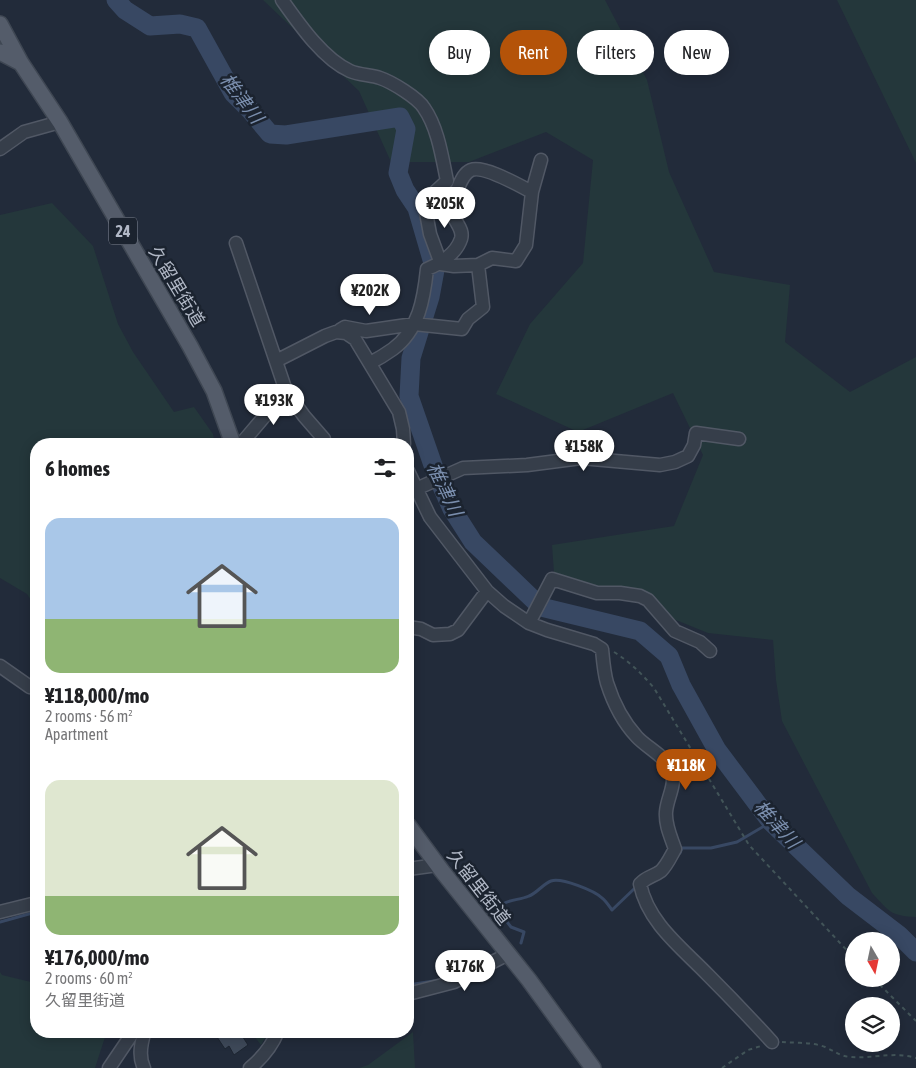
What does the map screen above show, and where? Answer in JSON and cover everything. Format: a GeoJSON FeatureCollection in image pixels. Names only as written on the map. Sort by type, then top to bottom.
{"type":"FeatureCollection","features":[{"type":"Feature","properties":{"kind":"main road","name":"久留里街道"},"geometry":{"type":"LineString","coordinates":[[0,24],[21,63],[60,122],[190,346],[214,391],[231,438]]}},
{"type":"Feature","properties":{"kind":"main road"},"geometry":{"type":"LineString","coordinates":[[0,52],[21,63]]}},
{"type":"Feature","properties":{"kind":"main road","name":"久留里街道"},"geometry":{"type":"LineString","coordinates":[[414,833],[508,954],[593,1068]]}},
{"type":"Feature","properties":{"kind":"street"},"geometry":{"type":"LineString","coordinates":[[282,0],[302,28],[330,57],[350,71],[380,78],[398,86],[424,106],[434,127],[447,180],[424,202],[430,234],[441,264]]}},
{"type":"Feature","properties":{"kind":"street"},"geometry":{"type":"LineString","coordinates":[[0,149],[24,132],[60,122]]}},
{"type":"Feature","properties":{"kind":"street"},"geometry":{"type":"LineString","coordinates":[[441,264],[454,266],[478,265],[492,258],[516,261],[526,245],[532,192],[541,160]]}},
{"type":"Feature","properties":{"kind":"street"},"geometry":{"type":"LineString","coordinates":[[370,363],[394,348],[408,335],[419,314],[425,295],[427,269],[441,264],[457,248],[461,239],[461,230],[453,214],[453,200],[462,178],[471,170],[482,168],[532,192]]}},
{"type":"Feature","properties":{"kind":"street"},"geometry":{"type":"LineString","coordinates":[[236,243],[286,391],[323,438]]}},
{"type":"Feature","properties":{"kind":"street"},"geometry":{"type":"LineString","coordinates":[[276,361],[345,327],[366,331],[414,324],[462,329],[468,319],[483,307],[478,265]]}},
{"type":"Feature","properties":{"kind":"street"},"geometry":{"type":"LineString","coordinates":[[336,332],[346,333],[355,339],[398,412],[404,438]]}},
{"type":"Feature","properties":{"kind":"street"},"geometry":{"type":"LineString","coordinates":[[246,438],[286,391]]}},
{"type":"Feature","properties":{"kind":"street"},"geometry":{"type":"LineString","coordinates":[[416,489],[463,468],[527,465],[581,458],[660,465],[675,462],[688,456],[694,445],[696,433],[739,439]]}},
{"type":"Feature","properties":{"kind":"street"},"geometry":{"type":"LineString","coordinates":[[414,484],[430,517],[487,591],[504,606],[529,623],[594,644],[602,649],[606,682],[629,728],[638,739],[667,763],[672,770],[673,785],[667,802],[666,814],[668,829],[675,849],[663,869],[645,878],[640,884],[642,895],[653,917],[772,1042]]}},
{"type":"Feature","properties":{"kind":"street"},"geometry":{"type":"LineString","coordinates":[[529,623],[552,579],[596,593],[620,593],[640,596],[648,600],[675,631],[700,642],[710,651]]}},
{"type":"Feature","properties":{"kind":"street"},"geometry":{"type":"LineString","coordinates":[[414,628],[433,635],[450,634],[458,630],[487,591]]}},
{"type":"Feature","properties":{"kind":"street"},"geometry":{"type":"LineString","coordinates":[[0,666],[30,687]]}},
{"type":"Feature","properties":{"kind":"street"},"geometry":{"type":"LineString","coordinates":[[414,868],[437,865]]}},
{"type":"Feature","properties":{"kind":"street"},"geometry":{"type":"LineString","coordinates":[[0,912],[30,904]]}},
{"type":"Feature","properties":{"kind":"street"},"geometry":{"type":"LineString","coordinates":[[414,992],[454,982],[508,954]]}},
{"type":"Feature","properties":{"kind":"street"},"geometry":{"type":"LineString","coordinates":[[110,1068],[129,1038]]}},
{"type":"Feature","properties":{"kind":"street"},"geometry":{"type":"LineString","coordinates":[[143,1038],[141,1062],[144,1068]]}},
{"type":"Feature","properties":{"kind":"street"},"geometry":{"type":"LineString","coordinates":[[250,1068],[258,1061],[275,1038]]}},
{"type":"Feature","properties":{"kind":"path"},"geometry":{"type":"LineString","coordinates":[[602,649],[611,650],[626,660],[646,678],[666,707],[749,845],[845,948]]}},
{"type":"Feature","properties":{"kind":"path"},"geometry":{"type":"LineString","coordinates":[[883,988],[916,1021]]}},
{"type":"Feature","properties":{"kind":"path"},"geometry":{"type":"LineString","coordinates":[[722,1068],[748,1050],[772,1042],[806,1043],[824,1046],[840,1055],[852,1057],[888,1055],[916,1058]]}},
{"type":"Feature","properties":{"kind":"green space"},"geometry":{"type":"Polygon","coordinates":[[[263,0],[605,0],[621,30],[577,30],[577,75],[644,75],[669,172],[714,272],[790,285],[785,342],[850,392],[916,357],[916,917],[895,914],[872,893],[782,721],[773,640],[708,633],[671,618],[652,596],[591,588],[554,573],[552,545],[674,526],[703,455],[673,393],[578,432],[496,394],[530,324],[583,263],[593,160],[546,132],[469,162],[391,162],[359,91],[263,0]]]}},
{"type":"Feature","properties":{"kind":"green space"},"geometry":{"type":"Polygon","coordinates":[[[837,0],[916,0],[916,163],[837,0]]]}},
{"type":"Feature","properties":{"kind":"green space"},"geometry":{"type":"Polygon","coordinates":[[[52,203],[93,246],[118,324],[133,352],[174,412],[194,407],[214,438],[30,438],[30,599],[27,594],[0,578],[0,215],[52,203]]]}},
{"type":"Feature","properties":{"kind":"green space"},"geometry":{"type":"Polygon","coordinates":[[[0,972],[2,975],[30,982],[30,1038],[105,1038],[95,1068],[0,1068],[0,972]]]}},
{"type":"Feature","properties":{"kind":"green space"},"geometry":{"type":"Polygon","coordinates":[[[256,1038],[265,1038],[261,1045],[256,1038]]]}},
{"type":"Feature","properties":{"kind":"green space"},"geometry":{"type":"Polygon","coordinates":[[[405,1038],[413,1038],[415,1068],[359,1068],[368,1065],[405,1038]]]}},
{"type":"Feature","properties":{"kind":"building"},"geometry":{"type":"Polygon","coordinates":[[[218,1038],[244,1038],[248,1045],[234,1055],[229,1046],[225,1049],[218,1038]]]}},
{"type":"Feature","properties":{"kind":"waterway","name":"椎津川"},"geometry":{"type":"LineString","coordinates":[[116,0],[125,10],[150,26],[180,24],[197,28],[233,93],[270,134],[286,135],[400,117],[406,129],[398,173],[405,190],[417,208],[435,270],[430,297],[411,358],[409,396],[435,471],[452,509],[473,542],[541,607],[640,631],[669,656],[681,685],[717,750],[771,822],[848,896],[899,935],[916,952]]}},
{"type":"Feature","properties":{"kind":"waterway"},"geometry":{"type":"LineString","coordinates":[[680,853],[682,848],[711,848],[737,842],[771,822]]}},
{"type":"Feature","properties":{"kind":"waterway"},"geometry":{"type":"LineString","coordinates":[[521,943],[524,932],[511,927],[501,914],[503,904],[506,902],[529,896],[548,882],[556,880],[578,885],[598,895],[612,910],[638,887]]}},
{"type":"Feature","properties":{"kind":"waterway"},"geometry":{"type":"LineString","coordinates":[[0,922],[30,914]]}},
{"type":"Feature","properties":{"kind":"waterway"},"geometry":{"type":"LineString","coordinates":[[414,984],[434,981]]}}]}
